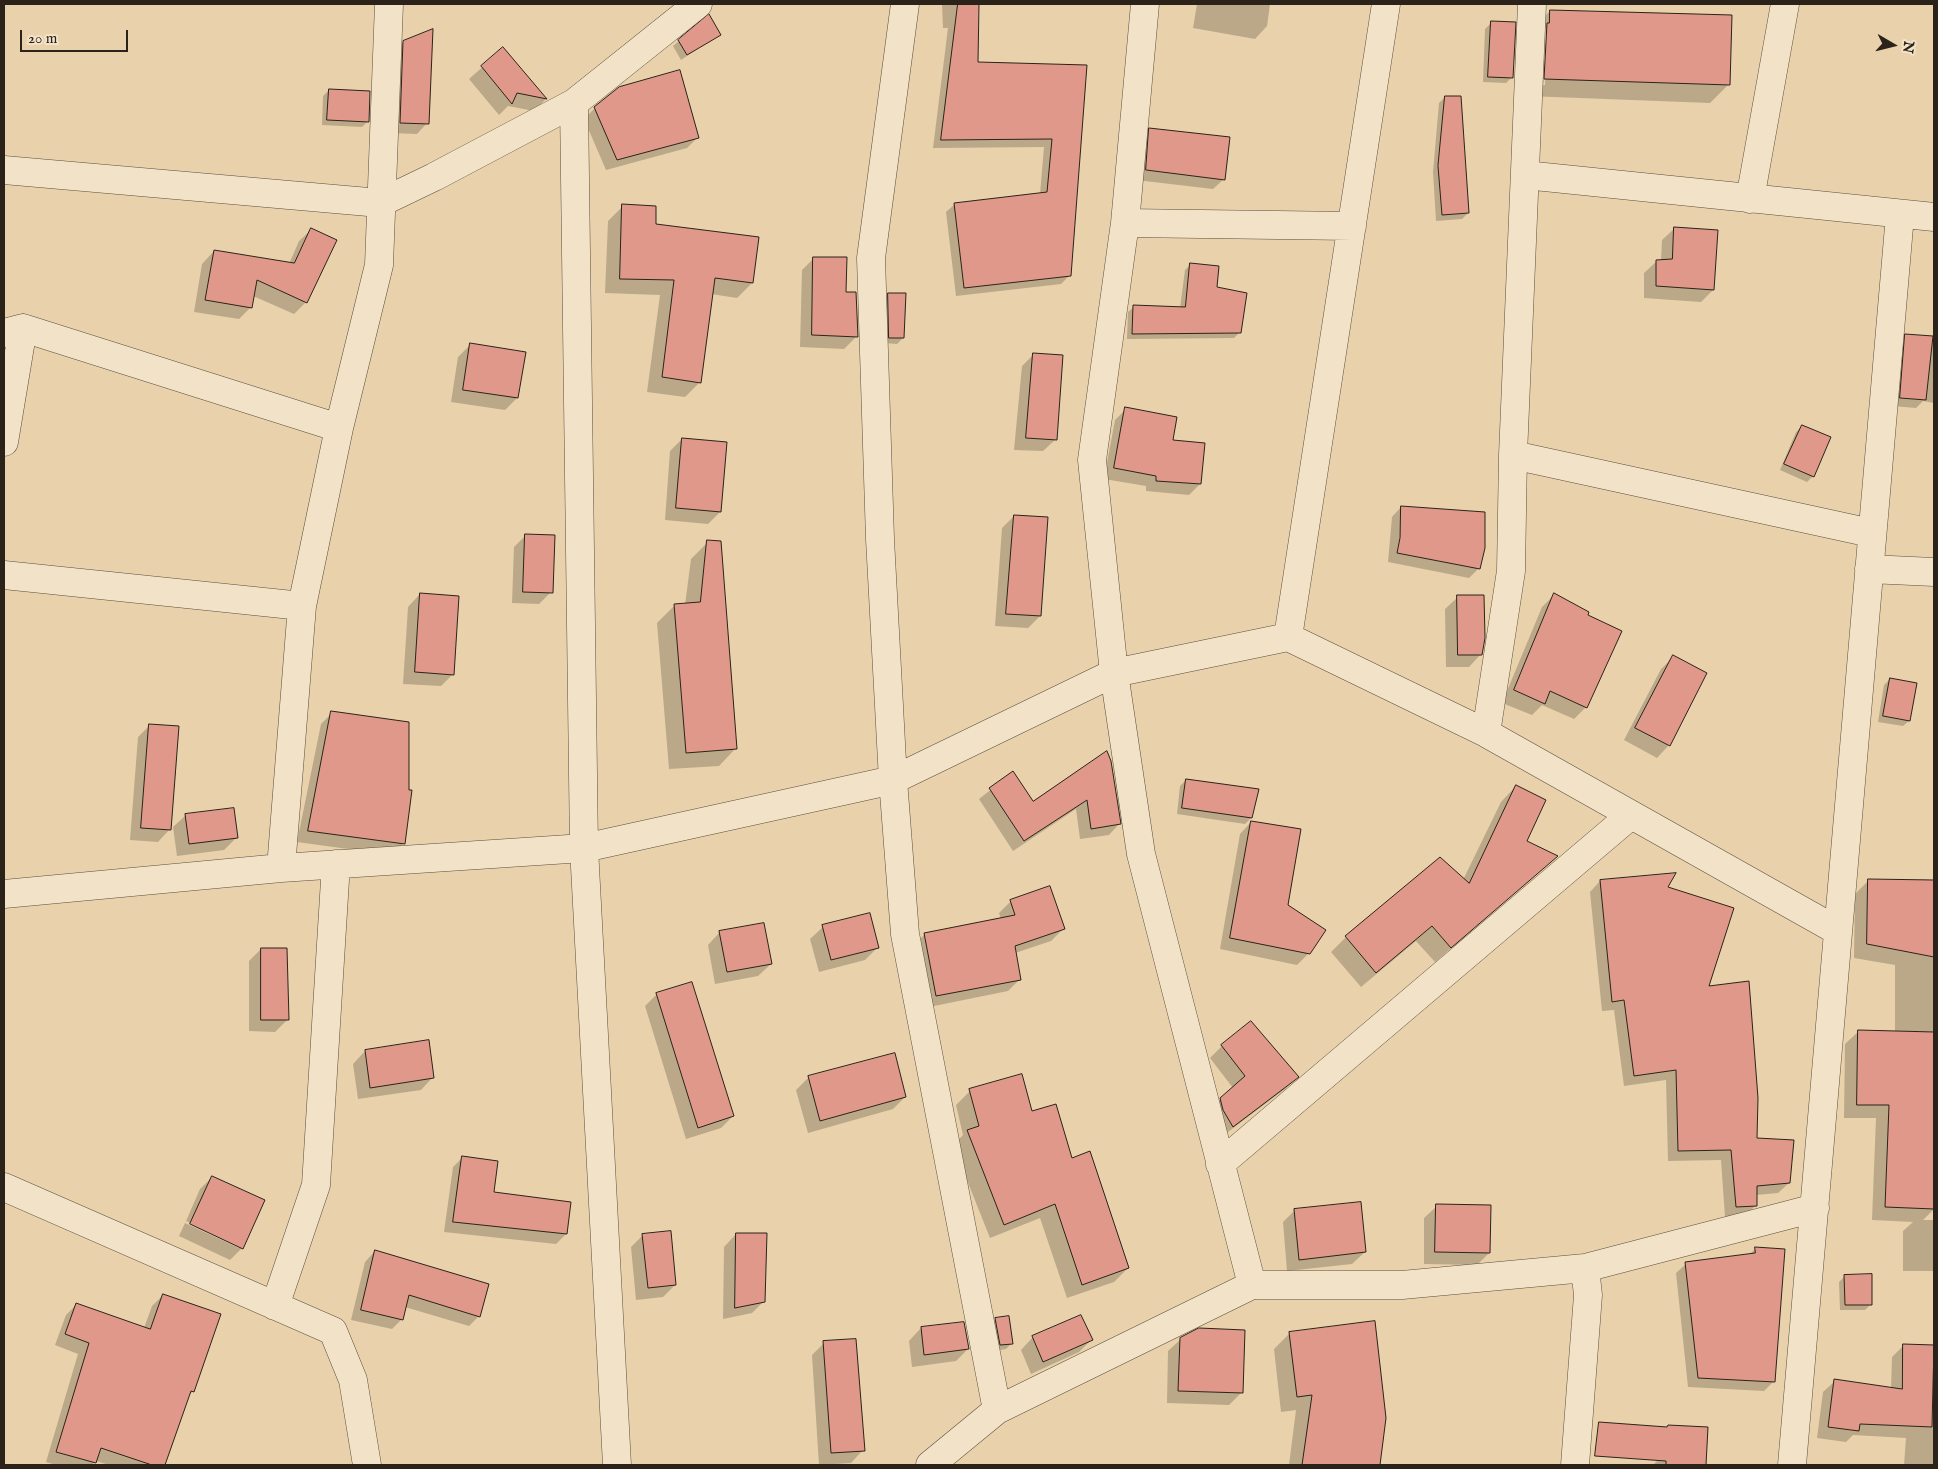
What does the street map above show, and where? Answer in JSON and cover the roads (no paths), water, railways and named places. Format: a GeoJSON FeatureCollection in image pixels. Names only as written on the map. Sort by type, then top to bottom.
{"type":"FeatureCollection","features":[{"type":"Feature","properties":{"kind":"street"},"geometry":{"type":"LineString","coordinates":[[281,868],[302,606],[340,428],[379,265],[389,4]]}},
{"type":"Feature","properties":{"kind":"street"},"geometry":{"type":"LineString","coordinates":[[4,170],[380,203],[434,178],[574,103],[698,4]]}},
{"type":"Feature","properties":{"kind":"street"},"geometry":{"type":"LineString","coordinates":[[905,4],[871,258],[880,539],[893,780],[905,934],[996,1410]]}},
{"type":"Feature","properties":{"kind":"street"},"geometry":{"type":"LineString","coordinates":[[1144,4],[1125,223],[1092,460],[1114,673],[1141,854],[1252,1285]]}},
{"type":"Feature","properties":{"kind":"street"},"geometry":{"type":"LineString","coordinates":[[1288,637],[1386,4]]}},
{"type":"Feature","properties":{"kind":"street"},"geometry":{"type":"LineString","coordinates":[[1486,733],[1511,571],[1513,454],[1532,4]]}},
{"type":"Feature","properties":{"kind":"street"},"geometry":{"type":"LineString","coordinates":[[1750,199],[1785,4]]}},
{"type":"Feature","properties":{"kind":"street"},"geometry":{"type":"LineString","coordinates":[[574,103],[584,848],[617,1465]]}},
{"type":"Feature","properties":{"kind":"street"},"geometry":{"type":"LineString","coordinates":[[1525,175],[1934,217]]}},
{"type":"Feature","properties":{"kind":"street"},"geometry":{"type":"LineString","coordinates":[[1792,1465],[1871,533],[1900,215]]}},
{"type":"Feature","properties":{"kind":"street"},"geometry":{"type":"LineString","coordinates":[[1125,223],[1352,226]]}},
{"type":"Feature","properties":{"kind":"street"},"geometry":{"type":"LineString","coordinates":[[4,442],[14,330],[340,428]]}},
{"type":"Feature","properties":{"kind":"street"},"geometry":{"type":"LineString","coordinates":[[1513,454],[1871,533]]}},
{"type":"Feature","properties":{"kind":"street"},"geometry":{"type":"LineString","coordinates":[[1869,569],[1934,572]]}},
{"type":"Feature","properties":{"kind":"street"},"geometry":{"type":"LineString","coordinates":[[4,575],[302,606]]}},
{"type":"Feature","properties":{"kind":"street"},"geometry":{"type":"LineString","coordinates":[[4,894],[281,868],[584,848],[893,780],[1114,673],[1288,637],[1486,733],[1838,932]]}},
{"type":"Feature","properties":{"kind":"street"},"geometry":{"type":"LineString","coordinates":[[1220,1164],[1632,815]]}},
{"type":"Feature","properties":{"kind":"street"},"geometry":{"type":"LineString","coordinates":[[274,1306],[316,1185],[336,864]]}},
{"type":"Feature","properties":{"kind":"street"},"geometry":{"type":"LineString","coordinates":[[4,1187],[332,1331],[353,1380],[367,1465]]}},
{"type":"Feature","properties":{"kind":"street"},"geometry":{"type":"LineString","coordinates":[[930,1465],[996,1410],[1252,1285],[1402,1285],[1585,1268],[1814,1208]]}},
{"type":"Feature","properties":{"kind":"street"},"geometry":{"type":"LineString","coordinates":[[1575,1465],[1588,1295],[1585,1268]]}}]}
